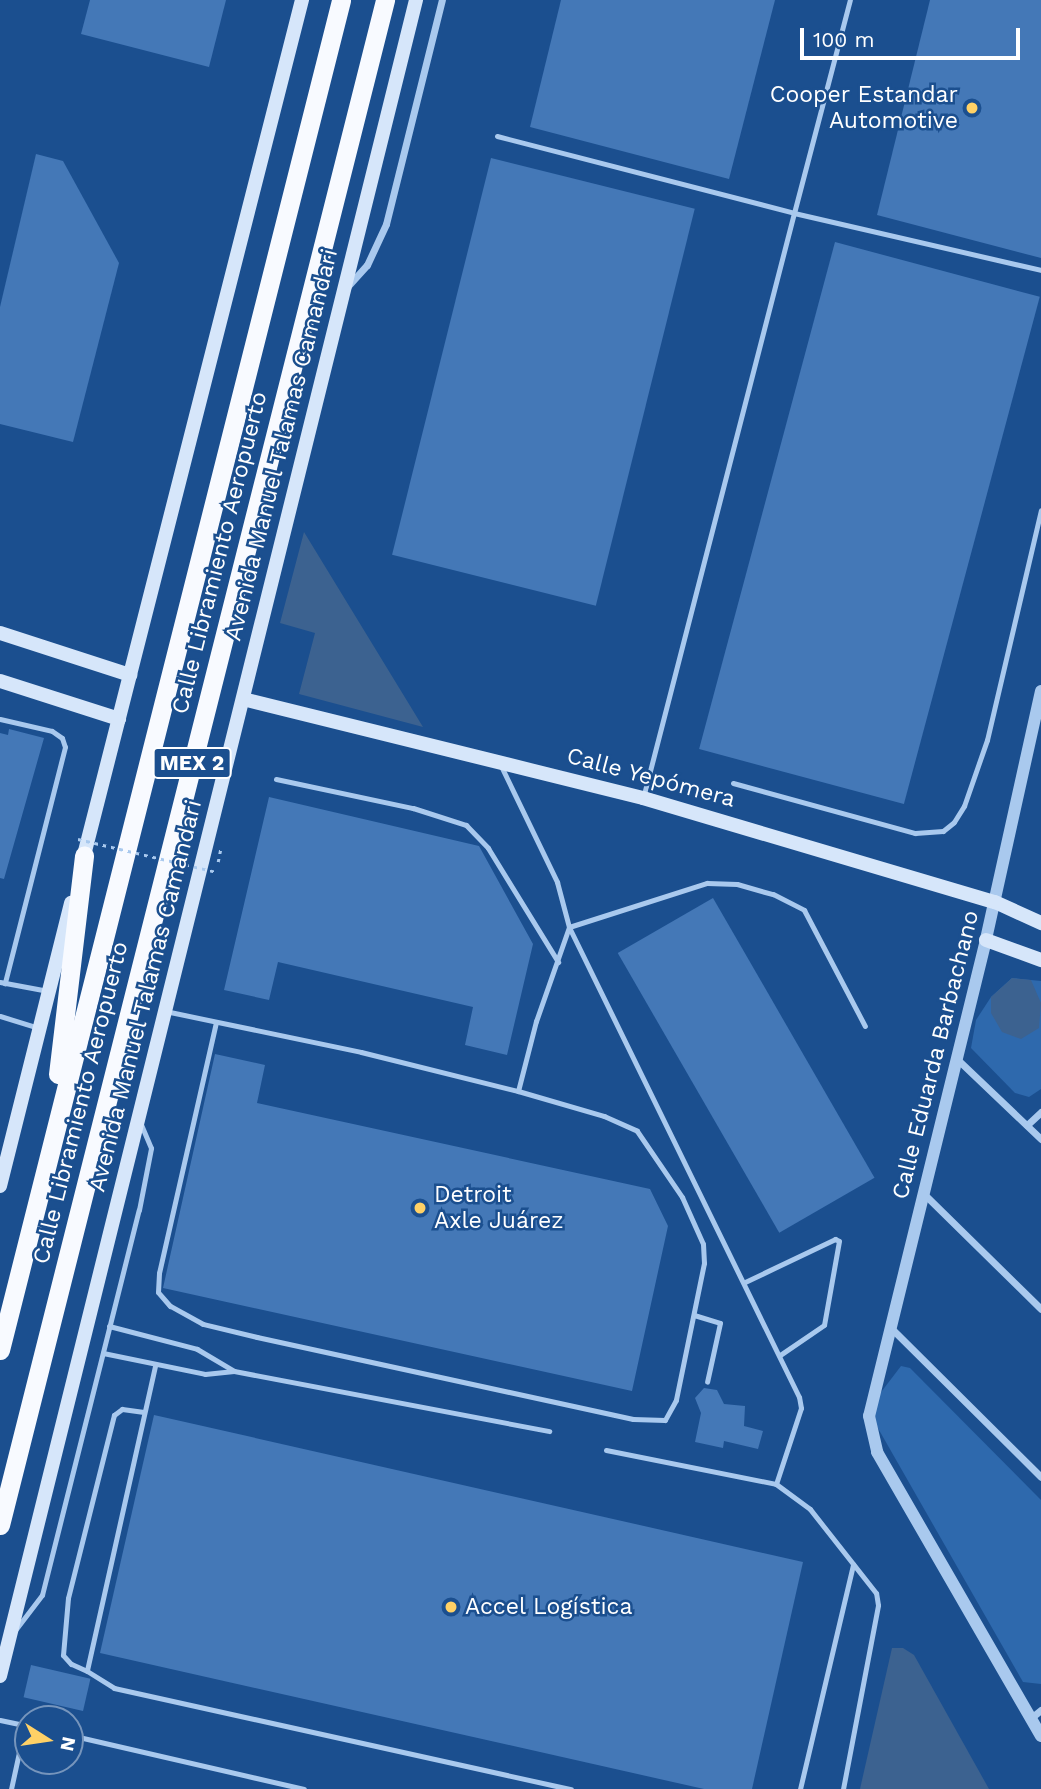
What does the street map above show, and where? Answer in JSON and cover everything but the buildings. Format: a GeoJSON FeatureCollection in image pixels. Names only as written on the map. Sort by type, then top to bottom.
{"type":"FeatureCollection","features":[{"type":"Feature","properties":{"kind":"highway","name":"Calle Libramiento Aeropuerto"},"geometry":{"type":"LineString","coordinates":[[0,1350],[341,0]]}},
{"type":"Feature","properties":{"kind":"highway","name":"Calle Libramiento Aeropuerto"},"geometry":{"type":"LineString","coordinates":[[0,1525],[385,0]]}},
{"type":"Feature","properties":{"kind":"highway"},"geometry":{"type":"LineString","coordinates":[[48,1154],[81,847]]}},
{"type":"Feature","properties":{"kind":"main road"},"geometry":{"type":"LineString","coordinates":[[0,1186],[81,847],[119,719],[302,0]]}},
{"type":"Feature","properties":{"kind":"main road","name":"Avenida Manuel Talamas Camandari"},"geometry":{"type":"LineString","coordinates":[[0,1676],[416,0]]}},
{"type":"Feature","properties":{"kind":"main road"},"geometry":{"type":"LineString","coordinates":[[0,633],[130,675]]}},
{"type":"Feature","properties":{"kind":"main road"},"geometry":{"type":"LineString","coordinates":[[0,681],[119,719]]}},
{"type":"Feature","properties":{"kind":"main road","name":"Calle Yepómera"},"geometry":{"type":"LineString","coordinates":[[243,699],[643,798],[995,902],[1041,923]]}},
{"type":"Feature","properties":{"kind":"main road"},"geometry":{"type":"LineString","coordinates":[[986,940],[1041,960]]}},
{"type":"Feature","properties":{"kind":"street"},"geometry":{"type":"LineString","coordinates":[[343,292],[367,265],[382,235],[442,0]]}},
{"type":"Feature","properties":{"kind":"street","name":"Calle Eduarda Barbachano"},"geometry":{"type":"LineString","coordinates":[[1036,1714],[877,1452],[869,1427],[872,1394],[986,940],[1041,691]]}},
{"type":"Feature","properties":{"kind":"street"},"geometry":{"type":"LineString","coordinates":[[957,1059],[1041,1139]]}},
{"type":"Feature","properties":{"kind":"street"},"geometry":{"type":"LineString","coordinates":[[1027,1125],[1041,1112]]}},
{"type":"Feature","properties":{"kind":"street"},"geometry":{"type":"LineString","coordinates":[[924,1194],[1041,1309]]}},
{"type":"Feature","properties":{"kind":"street"},"geometry":{"type":"LineString","coordinates":[[890,1328],[1041,1477]]}},
{"type":"Feature","properties":{"kind":"street"},"geometry":{"type":"LineString","coordinates":[[1036,1714],[1041,1736]]}},
{"type":"Feature","properties":{"kind":"lane"},"geometry":{"type":"LineString","coordinates":[[643,798],[850,0]]}},
{"type":"Feature","properties":{"kind":"lane"},"geometry":{"type":"LineString","coordinates":[[497,136],[794,213],[1041,270]]}},
{"type":"Feature","properties":{"kind":"lane"},"geometry":{"type":"LineString","coordinates":[[733,783],[915,833],[943,831],[954,822],[964,806],[986,740],[1041,510]]}},
{"type":"Feature","properties":{"kind":"lane"},"geometry":{"type":"LineString","coordinates":[[0,719],[52,732],[65,747],[2,982],[48,991]]}},
{"type":"Feature","properties":{"kind":"lane"},"geometry":{"type":"LineString","coordinates":[[499,762],[557,882],[569,927],[745,1282],[780,1355],[801,1408],[776,1484]]}},
{"type":"Feature","properties":{"kind":"lane"},"geometry":{"type":"LineString","coordinates":[[276,779],[413,808],[466,825],[488,848],[558,962]]}},
{"type":"Feature","properties":{"kind":"lane"},"geometry":{"type":"LineString","coordinates":[[569,927],[707,883],[737,884],[773,894],[804,910],[865,1026]]}},
{"type":"Feature","properties":{"kind":"lane"},"geometry":{"type":"LineString","coordinates":[[518,1091],[536,1021],[569,927]]}},
{"type":"Feature","properties":{"kind":"lane"},"geometry":{"type":"LineString","coordinates":[[165,1011],[216,1021],[518,1091],[604,1116],[637,1131],[647,1141],[682,1198],[704,1244],[694,1315],[671,1413],[659,1422],[257,1337],[181,1314],[162,1298],[157,1285],[216,1021]]}},
{"type":"Feature","properties":{"kind":"lane"},"geometry":{"type":"LineString","coordinates":[[0,1016],[39,1028]]}},
{"type":"Feature","properties":{"kind":"lane"},"geometry":{"type":"LineString","coordinates":[[10,1633],[27,1619],[42,1595],[103,1353],[151,1157],[150,1140],[138,1120]]}},
{"type":"Feature","properties":{"kind":"lane"},"geometry":{"type":"LineString","coordinates":[[745,1282],[835,1239],[839,1241],[822,1329],[780,1355]]}},
{"type":"Feature","properties":{"kind":"lane"},"geometry":{"type":"LineString","coordinates":[[694,1315],[720,1323],[707,1382]]}},
{"type":"Feature","properties":{"kind":"lane"},"geometry":{"type":"LineString","coordinates":[[109,1326],[197,1349],[234,1371]]}},
{"type":"Feature","properties":{"kind":"lane"},"geometry":{"type":"LineString","coordinates":[[103,1353],[155,1366],[205,1374],[234,1371],[550,1432]]}},
{"type":"Feature","properties":{"kind":"lane"},"geometry":{"type":"LineString","coordinates":[[87,1671],[155,1366]]}},
{"type":"Feature","properties":{"kind":"lane"},"geometry":{"type":"LineString","coordinates":[[144,1412],[122,1409],[114,1415],[68,1598],[63,1655],[71,1664],[114,1688],[571,1789]]}},
{"type":"Feature","properties":{"kind":"lane"},"geometry":{"type":"LineString","coordinates":[[606,1450],[776,1484],[810,1509],[876,1592],[878,1605],[843,1789]]}},
{"type":"Feature","properties":{"kind":"lane"},"geometry":{"type":"LineString","coordinates":[[800,1789],[853,1564]]}},
{"type":"Feature","properties":{"kind":"lane"},"geometry":{"type":"LineString","coordinates":[[84,1738],[304,1789]]}},
{"type":"Feature","properties":{"kind":"path"},"geometry":{"type":"LineString","coordinates":[[81,847],[216,872]]}},
{"type":"Feature","properties":{"kind":"shaded area"},"geometry":{"type":"Polygon","coordinates":[[[304,532],[423,727],[299,694],[315,633],[280,623],[304,532]]]}},
{"type":"Feature","properties":{"kind":"shaded area"},"geometry":{"type":"Polygon","coordinates":[[[1012,978],[1041,981],[1041,1089],[1029,1097],[1015,1093],[971,1048],[976,1020],[991,997],[1012,978]]]}},
{"type":"Feature","properties":{"kind":"shaded area"},"geometry":{"type":"Polygon","coordinates":[[[1012,978],[1031,980],[1041,1003],[1039,1028],[1021,1039],[1002,1032],[991,1013],[991,997],[1012,978]]]}},
{"type":"Feature","properties":{"kind":"shaded area"},"geometry":{"type":"Polygon","coordinates":[[[901,1366],[910,1368],[1041,1500],[1041,1684],[1023,1682],[871,1416],[872,1404],[901,1366]]]}},
{"type":"Feature","properties":{"kind":"shaded area"},"geometry":{"type":"Polygon","coordinates":[[[892,1648],[903,1648],[914,1655],[989,1789],[860,1789],[892,1648]]]}},
{"type":"Feature","properties":{"kind":"place","name":"Cooper Estandar Automotive"},"geometry":{"type":"Point","coordinates":[972,108]}},
{"type":"Feature","properties":{"kind":"place","name":"Detroit Axle Juárez"},"geometry":{"type":"Point","coordinates":[420,1208]}},
{"type":"Feature","properties":{"kind":"place","name":"Accel Logística"},"geometry":{"type":"Point","coordinates":[451,1607]}}]}
